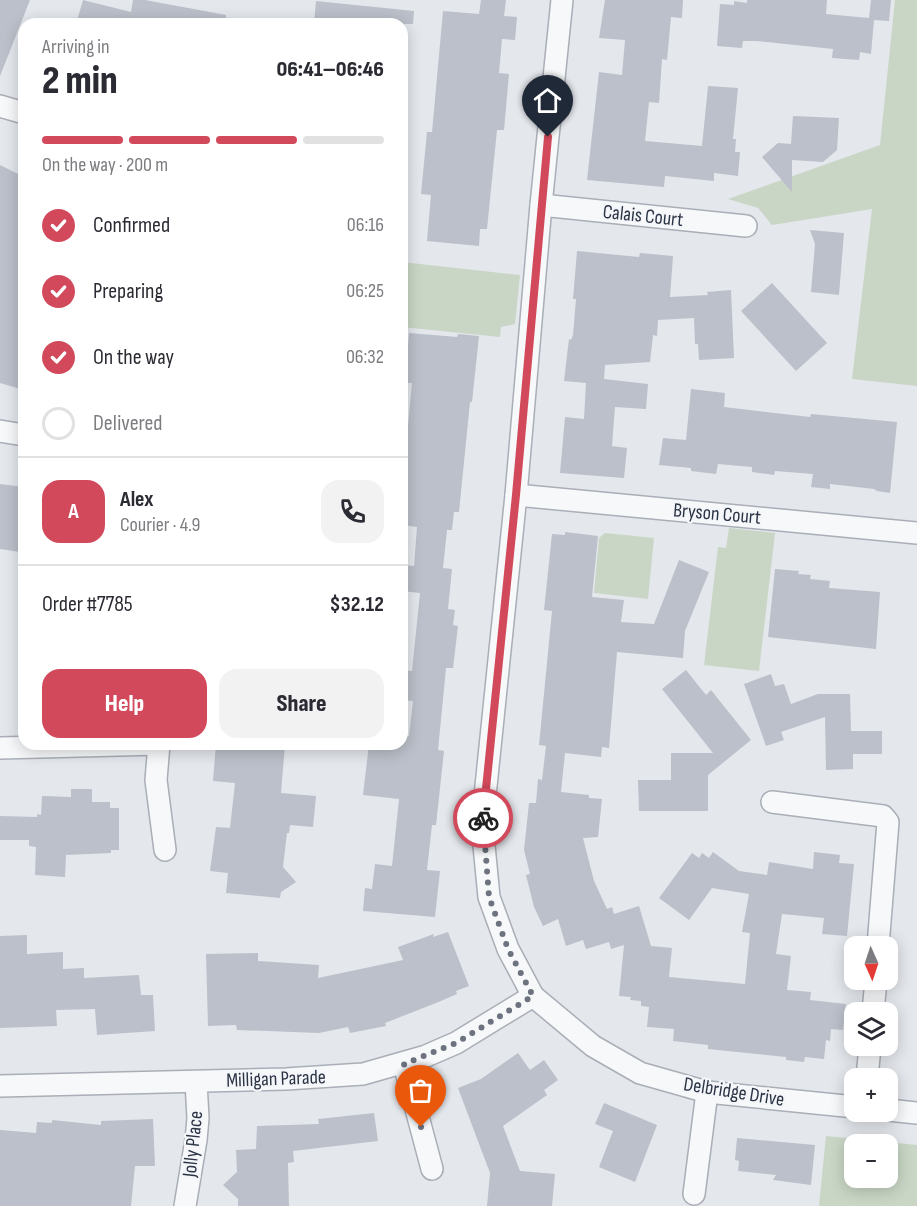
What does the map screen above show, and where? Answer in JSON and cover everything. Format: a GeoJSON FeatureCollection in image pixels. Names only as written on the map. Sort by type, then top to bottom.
{"type":"FeatureCollection","features":[{"type":"Feature","properties":{"kind":"street","name":"Delbridge Drive"},"geometry":{"type":"LineString","coordinates":[[562,0],[483,825],[489,897],[508,949],[533,996],[593,1046],[640,1073],[707,1092],[844,1106]]}},
{"type":"Feature","properties":{"kind":"street"},"geometry":{"type":"LineString","coordinates":[[0,106],[18,111]]}},
{"type":"Feature","properties":{"kind":"street","name":"Calais Court"},"geometry":{"type":"LineString","coordinates":[[541,205],[746,226]]}},
{"type":"Feature","properties":{"kind":"street"},"geometry":{"type":"LineString","coordinates":[[0,431],[18,434]]}},
{"type":"Feature","properties":{"kind":"street","name":"Bryson Court"},"geometry":{"type":"LineString","coordinates":[[516,495],[917,533]]}},
{"type":"Feature","properties":{"kind":"street"},"geometry":{"type":"LineString","coordinates":[[0,748],[18,748]]}},
{"type":"Feature","properties":{"kind":"street"},"geometry":{"type":"LineString","coordinates":[[158,750],[156,780],[165,850]]}},
{"type":"Feature","properties":{"kind":"street"},"geometry":{"type":"LineString","coordinates":[[772,802],[883,816],[888,822],[879,936]]}},
{"type":"Feature","properties":{"kind":"street","name":"Milligan Parade"},"geometry":{"type":"LineString","coordinates":[[0,1086],[327,1078],[363,1074],[404,1064],[456,1043],[533,996]]}},
{"type":"Feature","properties":{"kind":"street"},"geometry":{"type":"LineString","coordinates":[[404,1064],[432,1169]]}},
{"type":"Feature","properties":{"kind":"street","name":"Jolly Place"},"geometry":{"type":"LineString","coordinates":[[185,1206],[198,1118],[196,1082]]}},
{"type":"Feature","properties":{"kind":"street"},"geometry":{"type":"LineString","coordinates":[[694,1194],[707,1092]]}},
{"type":"Feature","properties":{"kind":"street"},"geometry":{"type":"LineString","coordinates":[[898,1111],[917,1113]]}},
{"type":"Feature","properties":{"kind":"green space"},"geometry":{"type":"Polygon","coordinates":[[[895,0],[917,0],[917,386],[852,379],[872,209],[772,225],[758,208],[728,199],[880,145],[895,0]]]}},
{"type":"Feature","properties":{"kind":"green space"},"geometry":{"type":"Polygon","coordinates":[[[408,263],[520,275],[515,324],[501,327],[500,337],[408,328],[408,263]]]}},
{"type":"Feature","properties":{"kind":"green space"},"geometry":{"type":"Polygon","coordinates":[[[729,528],[775,533],[759,671],[704,665],[718,547],[726,548],[729,528]]]}},
{"type":"Feature","properties":{"kind":"green space"},"geometry":{"type":"Polygon","coordinates":[[[605,533],[654,538],[648,599],[594,593],[599,538],[605,533]]]}},
{"type":"Feature","properties":{"kind":"green space"},"geometry":{"type":"Polygon","coordinates":[[[826,1136],[844,1138],[844,1188],[898,1188],[898,1143],[917,1145],[917,1206],[819,1206],[826,1136]]]}},
{"type":"Feature","properties":{"kind":"building"},"geometry":{"type":"Polygon","coordinates":[[[0,0],[30,0],[23,18],[18,18],[18,30],[0,76],[0,0]]]}},
{"type":"Feature","properties":{"kind":"building"},"geometry":{"type":"Polygon","coordinates":[[[83,0],[131,12],[133,0],[145,0],[226,15],[226,18],[78,18],[83,0]]]}},
{"type":"Feature","properties":{"kind":"building"},"geometry":{"type":"Polygon","coordinates":[[[481,0],[506,0],[504,16],[517,17],[515,40],[502,39],[499,73],[509,74],[504,130],[497,130],[487,229],[480,229],[479,246],[427,241],[431,195],[421,194],[427,132],[432,132],[443,11],[479,14],[481,0]]]}},
{"type":"Feature","properties":{"kind":"building"},"geometry":{"type":"Polygon","coordinates":[[[605,0],[683,0],[682,18],[671,17],[667,60],[662,59],[659,103],[649,102],[645,141],[702,146],[708,86],[738,88],[733,139],[736,139],[735,152],[740,152],[738,176],[714,173],[714,181],[665,176],[664,187],[587,180],[599,72],[622,75],[625,40],[599,38],[605,0]]]}},
{"type":"Feature","properties":{"kind":"building"},"geometry":{"type":"Polygon","coordinates":[[[747,0],[827,0],[826,14],[869,18],[871,0],[891,0],[889,21],[874,20],[871,54],[860,52],[859,60],[832,58],[833,49],[756,41],[743,41],[742,48],[717,46],[720,4],[734,5],[734,1],[747,3],[747,0]]]}},
{"type":"Feature","properties":{"kind":"building"},"geometry":{"type":"Polygon","coordinates":[[[316,1],[414,11],[413,24],[408,24],[408,18],[315,18],[316,1]]]}},
{"type":"Feature","properties":{"kind":"building"},"geometry":{"type":"Polygon","coordinates":[[[793,116],[839,118],[837,150],[823,162],[792,160],[792,192],[762,157],[778,143],[791,144],[793,116]]]}},
{"type":"Feature","properties":{"kind":"building"},"geometry":{"type":"Polygon","coordinates":[[[0,165],[18,174],[18,388],[0,383],[0,165]]]}},
{"type":"Feature","properties":{"kind":"building"},"geometry":{"type":"Polygon","coordinates":[[[810,230],[844,233],[839,295],[811,292],[815,244],[810,230]]]}},
{"type":"Feature","properties":{"kind":"building"},"geometry":{"type":"Polygon","coordinates":[[[577,251],[639,257],[640,253],[673,256],[670,297],[708,295],[707,292],[731,290],[734,358],[699,360],[698,344],[695,344],[694,318],[658,320],[657,336],[653,335],[650,362],[605,365],[604,379],[648,384],[646,409],[615,407],[612,446],[627,448],[624,478],[560,473],[565,417],[584,419],[586,383],[564,381],[569,339],[571,340],[573,335],[577,251]]]}},
{"type":"Feature","properties":{"kind":"building"},"geometry":{"type":"Polygon","coordinates":[[[772,283],[827,343],[796,371],[741,311],[772,283]]]}},
{"type":"Feature","properties":{"kind":"building"},"geometry":{"type":"Polygon","coordinates":[[[409,333],[457,337],[458,334],[479,336],[459,512],[454,512],[452,530],[447,530],[443,568],[452,569],[448,609],[455,610],[453,625],[458,626],[453,668],[446,668],[438,750],[444,751],[436,825],[432,825],[427,870],[440,871],[435,917],[363,911],[365,888],[372,889],[375,864],[392,866],[399,799],[363,795],[368,750],[408,750],[413,701],[408,701],[408,671],[412,671],[420,593],[408,592],[408,566],[414,566],[417,527],[408,526],[408,426],[412,383],[408,383],[409,333]]]}},
{"type":"Feature","properties":{"kind":"building"},"geometry":{"type":"Polygon","coordinates":[[[691,389],[725,393],[724,407],[810,417],[811,414],[897,422],[890,493],[830,484],[830,489],[811,487],[813,474],[775,471],[774,475],[752,472],[752,467],[718,464],[716,474],[691,471],[691,468],[659,465],[663,438],[686,440],[691,389]]]}},
{"type":"Feature","properties":{"kind":"building"},"geometry":{"type":"Polygon","coordinates":[[[0,484],[18,486],[18,552],[0,549],[0,484]]]}},
{"type":"Feature","properties":{"kind":"building"},"geometry":{"type":"Polygon","coordinates":[[[565,532],[598,536],[592,597],[624,600],[621,622],[654,624],[679,560],[709,572],[685,631],[683,658],[617,652],[609,748],[602,747],[601,757],[565,753],[561,792],[602,799],[598,837],[583,838],[594,881],[607,909],[612,907],[614,914],[639,906],[651,946],[672,948],[669,977],[745,984],[750,933],[742,932],[749,894],[712,888],[689,920],[659,898],[692,853],[699,858],[702,853],[709,858],[713,852],[739,871],[767,875],[769,862],[813,869],[814,852],[840,855],[839,863],[854,864],[847,936],[822,934],[824,918],[782,914],[776,954],[791,956],[787,990],[811,992],[810,1000],[844,1004],[843,1030],[831,1029],[830,1041],[826,1040],[824,1059],[805,1057],[804,1062],[786,1060],[786,1057],[708,1049],[708,1045],[673,1041],[674,1029],[647,1027],[649,1007],[641,1006],[641,1001],[630,1000],[631,997],[619,996],[624,945],[611,949],[609,942],[586,949],[583,940],[566,946],[558,919],[543,926],[534,907],[526,875],[530,874],[524,850],[529,803],[536,803],[538,779],[542,780],[546,746],[539,745],[552,611],[544,610],[552,534],[565,535],[565,532]]]}},
{"type":"Feature","properties":{"kind":"building"},"geometry":{"type":"Polygon","coordinates":[[[775,569],[799,571],[798,574],[811,575],[810,579],[830,581],[829,588],[880,592],[876,649],[768,637],[775,569]]]}},
{"type":"Feature","properties":{"kind":"building"},"geometry":{"type":"Polygon","coordinates":[[[686,670],[706,695],[711,690],[751,740],[708,775],[708,811],[639,811],[638,780],[671,780],[671,753],[713,753],[662,689],[686,670]]]}},
{"type":"Feature","properties":{"kind":"building"},"geometry":{"type":"Polygon","coordinates":[[[771,674],[775,686],[784,684],[791,704],[818,694],[850,694],[851,731],[882,731],[882,754],[853,754],[853,769],[826,770],[825,717],[781,732],[784,740],[766,746],[744,684],[771,674]]]}},
{"type":"Feature","properties":{"kind":"building"},"geometry":{"type":"Polygon","coordinates":[[[216,750],[285,750],[281,793],[316,796],[313,827],[290,825],[289,833],[287,833],[283,867],[296,882],[281,892],[280,898],[226,893],[228,873],[210,871],[216,827],[230,828],[235,783],[213,781],[216,750]]]}},
{"type":"Feature","properties":{"kind":"building"},"geometry":{"type":"Polygon","coordinates":[[[71,789],[92,789],[92,802],[110,802],[110,808],[119,808],[119,850],[111,850],[111,853],[66,855],[65,877],[35,875],[36,847],[29,846],[29,840],[0,840],[0,816],[37,817],[37,814],[41,815],[42,796],[71,797],[71,789]]]}},
{"type":"Feature","properties":{"kind":"building"},"geometry":{"type":"Polygon","coordinates":[[[448,932],[469,986],[456,991],[457,994],[385,1023],[386,1026],[350,1033],[348,1027],[319,1033],[237,1030],[236,1025],[208,1026],[206,954],[258,953],[258,961],[319,965],[318,978],[403,960],[398,947],[434,934],[433,937],[448,932]]]}},
{"type":"Feature","properties":{"kind":"building"},"geometry":{"type":"Polygon","coordinates":[[[27,935],[27,954],[63,952],[63,969],[84,968],[84,978],[139,975],[141,995],[153,995],[155,1031],[97,1035],[95,1009],[56,1010],[57,1026],[0,1028],[0,936],[27,935]]]}},
{"type":"Feature","properties":{"kind":"building"},"geometry":{"type":"Polygon","coordinates":[[[518,1053],[530,1070],[544,1060],[558,1080],[544,1090],[547,1095],[503,1126],[520,1171],[555,1174],[552,1206],[487,1206],[490,1173],[458,1088],[481,1079],[518,1053]]]}},
{"type":"Feature","properties":{"kind":"building"},"geometry":{"type":"Polygon","coordinates":[[[604,1103],[657,1125],[635,1182],[599,1167],[613,1131],[595,1124],[604,1103]]]}},
{"type":"Feature","properties":{"kind":"building"},"geometry":{"type":"Polygon","coordinates":[[[374,1113],[378,1141],[293,1151],[294,1162],[288,1163],[289,1206],[238,1206],[238,1199],[223,1185],[237,1172],[236,1150],[256,1149],[257,1126],[319,1124],[318,1119],[374,1113]]]}},
{"type":"Feature","properties":{"kind":"building"},"geometry":{"type":"Polygon","coordinates":[[[153,1119],[155,1166],[135,1166],[131,1206],[0,1206],[0,1130],[36,1133],[37,1122],[52,1123],[52,1120],[101,1125],[101,1121],[153,1119]]]}},
{"type":"Feature","properties":{"kind":"building"},"geometry":{"type":"Polygon","coordinates":[[[737,1138],[815,1145],[811,1185],[773,1180],[776,1175],[738,1171],[739,1161],[735,1160],[737,1138]]]}},
{"type":"Feature","properties":{"kind":"way so far"},"geometry":{"type":"LineString","coordinates":[[421,1127],[404,1064],[456,1043],[533,996],[508,949],[489,897],[483,818]]}},
{"type":"Feature","properties":{"kind":"route"},"geometry":{"type":"LineString","coordinates":[[483,818],[516,495],[548,137]]}}]}
